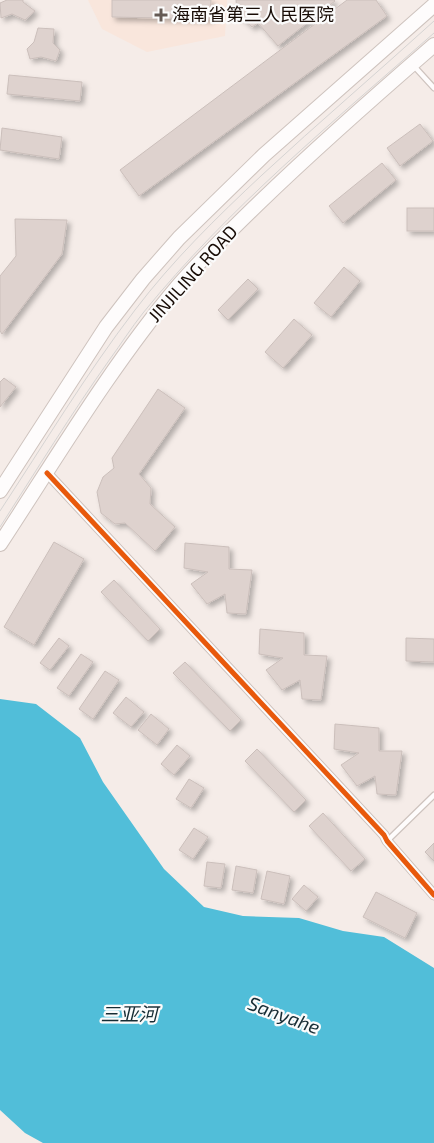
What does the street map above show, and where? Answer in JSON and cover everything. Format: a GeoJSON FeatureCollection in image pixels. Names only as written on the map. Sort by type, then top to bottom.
{"type":"FeatureCollection","features":[{"type":"Feature","properties":{"kind":"main road","name":"JINJILING ROAD"},"geometry":{"type":"LineString","coordinates":[[0,491],[106,327],[149,272],[179,238],[264,155],[434,5]]}},
{"type":"Feature","properties":{"kind":"main road","name":"JINJILING ROAD"},"geometry":{"type":"LineString","coordinates":[[0,544],[115,367],[180,284],[288,176],[434,45]]}},
{"type":"Feature","properties":{"kind":"street"},"geometry":{"type":"LineString","coordinates":[[47,473],[384,835],[387,841],[434,895]]}},
{"type":"Feature","properties":{"kind":"lane"},"geometry":{"type":"LineString","coordinates":[[412,64],[434,88]]}},
{"type":"Feature","properties":{"kind":"lane"},"geometry":{"type":"LineString","coordinates":[[387,841],[434,795]]}},
{"type":"Feature","properties":{"kind":"shaded area","name":"海南省第三人民医院"},"geometry":{"type":"Polygon","coordinates":[[[88,0],[227,0],[225,36],[147,52],[102,29],[88,0]]]}},
{"type":"Feature","properties":{"kind":"water","name":"三亚河"},"geometry":{"type":"Polygon","coordinates":[[[0,699],[36,704],[80,738],[103,782],[164,869],[204,907],[243,916],[299,918],[343,931],[384,937],[434,968],[434,1143],[43,1143],[25,1133],[0,1110],[0,699]]]}},
{"type":"Feature","properties":{"kind":"building"},"geometry":{"type":"Polygon","coordinates":[[[7,0],[23,0],[35,11],[25,20],[12,14],[1,18],[0,3],[7,0]]]}},
{"type":"Feature","properties":{"kind":"building"},"geometry":{"type":"Polygon","coordinates":[[[112,0],[211,0],[210,19],[112,17],[112,0]]]}},
{"type":"Feature","properties":{"kind":"building"},"geometry":{"type":"Polygon","coordinates":[[[236,0],[335,1],[278,46],[258,23],[252,27],[237,14],[236,0]]]}},
{"type":"Feature","properties":{"kind":"building"},"geometry":{"type":"Polygon","coordinates":[[[347,0],[376,0],[387,16],[139,196],[120,170],[347,0]]]}},
{"type":"Feature","properties":{"kind":"building"},"geometry":{"type":"Polygon","coordinates":[[[38,28],[54,29],[53,43],[60,50],[56,61],[41,57],[30,59],[27,49],[34,42],[38,28]]]}},
{"type":"Feature","properties":{"kind":"building"},"geometry":{"type":"Polygon","coordinates":[[[9,75],[82,82],[80,101],[7,94],[9,75]]]}},
{"type":"Feature","properties":{"kind":"building"},"geometry":{"type":"Polygon","coordinates":[[[420,124],[433,141],[400,166],[387,148],[420,124]]]}},
{"type":"Feature","properties":{"kind":"building"},"geometry":{"type":"Polygon","coordinates":[[[2,128],[62,137],[59,159],[0,150],[2,128]]]}},
{"type":"Feature","properties":{"kind":"building"},"geometry":{"type":"Polygon","coordinates":[[[382,163],[396,180],[343,223],[329,206],[382,163]]]}},
{"type":"Feature","properties":{"kind":"building"},"geometry":{"type":"Polygon","coordinates":[[[407,208],[434,208],[434,231],[407,231],[407,208]]]}},
{"type":"Feature","properties":{"kind":"building"},"geometry":{"type":"Polygon","coordinates":[[[15,219],[67,220],[62,254],[2,334],[0,331],[0,276],[16,256],[15,219]]]}},
{"type":"Feature","properties":{"kind":"building"},"geometry":{"type":"Polygon","coordinates":[[[344,267],[360,281],[331,317],[314,303],[344,267]]]}},
{"type":"Feature","properties":{"kind":"building"},"geometry":{"type":"Polygon","coordinates":[[[248,279],[258,289],[228,320],[218,310],[248,279]]]}},
{"type":"Feature","properties":{"kind":"building"},"geometry":{"type":"Polygon","coordinates":[[[294,319],[312,335],[283,368],[265,352],[294,319]]]}},
{"type":"Feature","properties":{"kind":"building"},"geometry":{"type":"Polygon","coordinates":[[[4,378],[16,387],[0,407],[0,382],[4,378]]]}},
{"type":"Feature","properties":{"kind":"building"},"geometry":{"type":"Polygon","coordinates":[[[158,389],[185,408],[139,474],[151,488],[150,504],[175,527],[155,551],[125,523],[115,524],[101,513],[97,492],[103,477],[114,468],[112,458],[158,389]]]}},
{"type":"Feature","properties":{"kind":"building"},"geometry":{"type":"Polygon","coordinates":[[[54,542],[84,559],[34,645],[4,627],[54,542]]]}},
{"type":"Feature","properties":{"kind":"building"},"geometry":{"type":"Polygon","coordinates":[[[185,543],[229,547],[229,569],[252,570],[246,614],[227,613],[225,594],[207,604],[191,584],[208,572],[184,568],[185,543]]]}},
{"type":"Feature","properties":{"kind":"building"},"geometry":{"type":"Polygon","coordinates":[[[114,580],[160,629],[148,641],[101,592],[114,580]]]}},
{"type":"Feature","properties":{"kind":"building"},"geometry":{"type":"Polygon","coordinates":[[[260,629],[304,633],[304,655],[327,656],[321,700],[302,699],[300,680],[282,690],[266,670],[283,658],[259,654],[260,629]]]}},
{"type":"Feature","properties":{"kind":"building"},"geometry":{"type":"Polygon","coordinates":[[[59,638],[69,646],[50,670],[40,663],[59,638]]]}},
{"type":"Feature","properties":{"kind":"building"},"geometry":{"type":"Polygon","coordinates":[[[406,638],[434,639],[434,662],[406,661],[406,638]]]}},
{"type":"Feature","properties":{"kind":"building"},"geometry":{"type":"Polygon","coordinates":[[[81,654],[93,662],[69,696],[57,688],[81,654]]]}},
{"type":"Feature","properties":{"kind":"building"},"geometry":{"type":"Polygon","coordinates":[[[185,662],[241,720],[230,731],[173,673],[185,662]]]}},
{"type":"Feature","properties":{"kind":"building"},"geometry":{"type":"Polygon","coordinates":[[[105,671],[119,680],[93,719],[79,709],[105,671]]]}},
{"type":"Feature","properties":{"kind":"building"},"geometry":{"type":"Polygon","coordinates":[[[126,697],[144,712],[131,727],[113,713],[126,697]]]}},
{"type":"Feature","properties":{"kind":"building"},"geometry":{"type":"Polygon","coordinates":[[[151,714],[169,729],[157,745],[138,730],[151,714]]]}},
{"type":"Feature","properties":{"kind":"building"},"geometry":{"type":"Polygon","coordinates":[[[335,724],[379,728],[379,751],[402,751],[396,795],[377,794],[375,776],[357,786],[341,765],[359,753],[334,749],[335,724]]]}},
{"type":"Feature","properties":{"kind":"building"},"geometry":{"type":"Polygon","coordinates":[[[177,745],[190,756],[174,775],[161,764],[177,745]]]}},
{"type":"Feature","properties":{"kind":"building"},"geometry":{"type":"Polygon","coordinates":[[[257,749],[306,800],[294,812],[245,761],[257,749]]]}},
{"type":"Feature","properties":{"kind":"building"},"geometry":{"type":"Polygon","coordinates":[[[189,779],[204,788],[191,808],[176,799],[189,779]]]}},
{"type":"Feature","properties":{"kind":"building"},"geometry":{"type":"Polygon","coordinates":[[[323,813],[365,859],[351,871],[309,826],[323,813]]]}},
{"type":"Feature","properties":{"kind":"building"},"geometry":{"type":"Polygon","coordinates":[[[194,828],[208,837],[193,859],[179,850],[194,828]]]}},
{"type":"Feature","properties":{"kind":"building"},"geometry":{"type":"Polygon","coordinates":[[[434,843],[434,861],[425,852],[434,843]]]}},
{"type":"Feature","properties":{"kind":"building"},"geometry":{"type":"Polygon","coordinates":[[[207,862],[225,864],[221,888],[204,886],[207,862]]]}},
{"type":"Feature","properties":{"kind":"building"},"geometry":{"type":"Polygon","coordinates":[[[236,866],[257,870],[253,893],[232,890],[236,866]]]}},
{"type":"Feature","properties":{"kind":"building"},"geometry":{"type":"Polygon","coordinates":[[[267,871],[290,876],[284,904],[261,899],[267,871]]]}},
{"type":"Feature","properties":{"kind":"building"},"geometry":{"type":"Polygon","coordinates":[[[304,885],[318,897],[306,911],[292,899],[304,885]]]}},
{"type":"Feature","properties":{"kind":"building"},"geometry":{"type":"Polygon","coordinates":[[[376,892],[417,913],[405,938],[363,917],[376,892]]]}},
{"type":"Feature","properties":{"kind":"tram line"},"geometry":{"type":"LineString","coordinates":[[0,511],[99,359],[164,274],[212,223],[262,175],[434,21]]}},
{"type":"Feature","properties":{"kind":"tram line"},"geometry":{"type":"LineString","coordinates":[[0,527],[96,380],[139,319],[176,274],[210,237],[282,167],[434,33]]}},
{"type":"Feature","properties":{"kind":"cycle path"},"geometry":{"type":"LineString","coordinates":[[47,473],[384,835],[387,841],[434,895]]}},
{"type":"Feature","properties":{"kind":"place","name":"海南省第三人民医院"},"geometry":{"type":"Point","coordinates":[161,15]}},
{"type":"Feature","properties":{"kind":"water label","name":"Sanyahe"},"geometry":{"type":"Point","coordinates":[284,1015]}}]}
